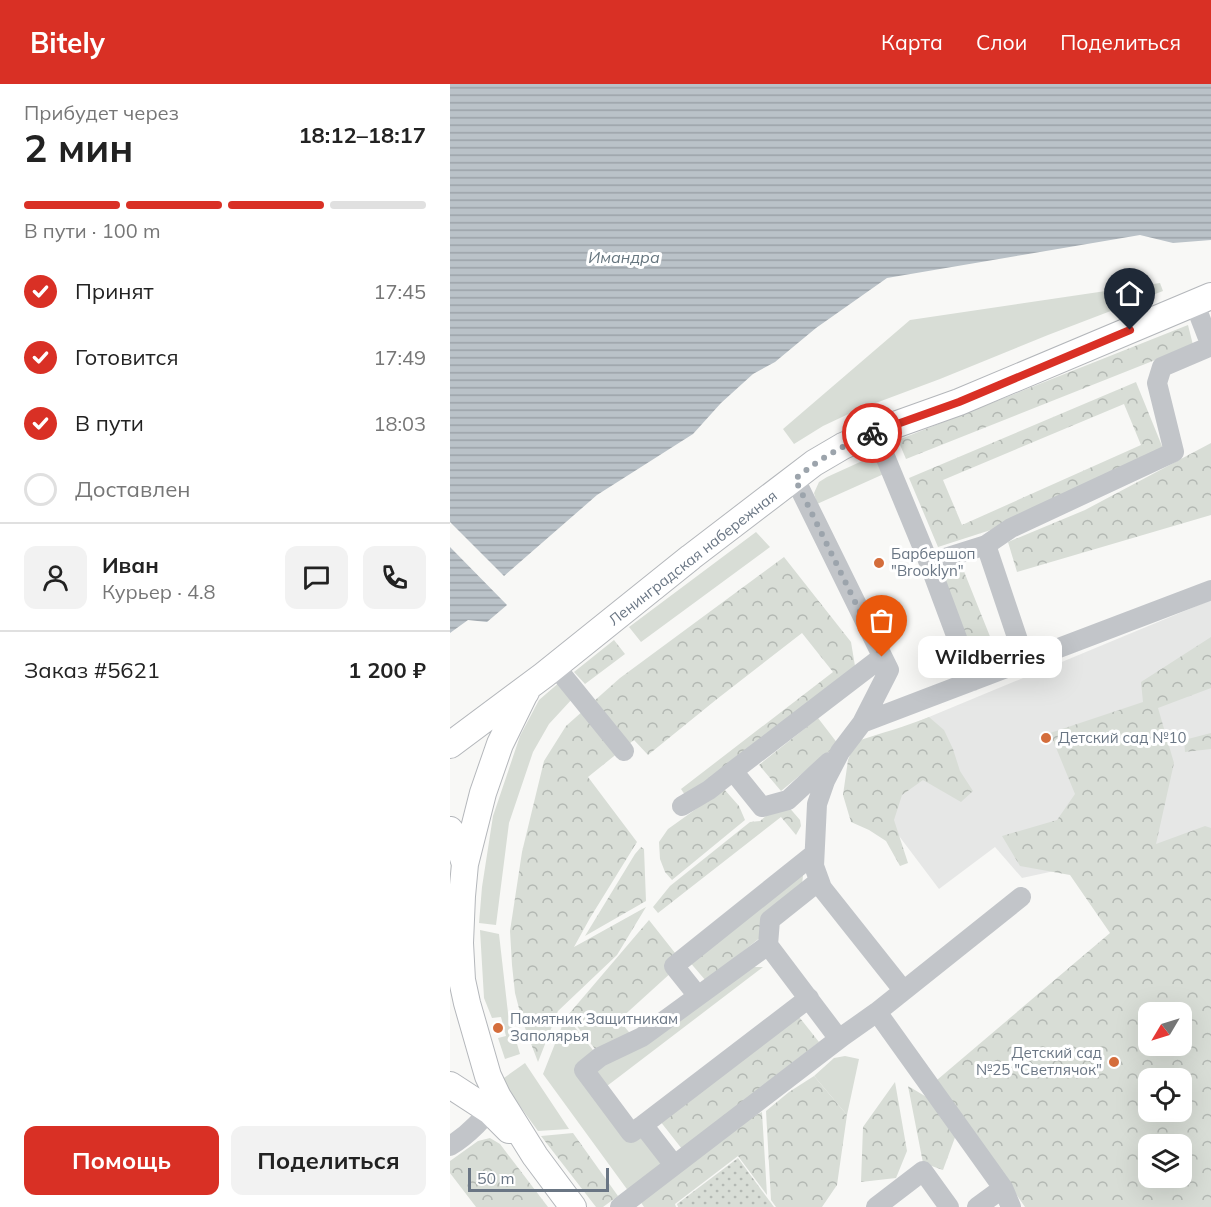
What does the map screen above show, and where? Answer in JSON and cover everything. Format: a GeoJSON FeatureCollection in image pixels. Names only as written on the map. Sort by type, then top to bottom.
{"type":"FeatureCollection","features":[{"type":"Feature","properties":{"kind":"main road","name":"Ленинградская набережная"},"geometry":{"type":"LineString","coordinates":[[550,670],[691,557],[814,463],[843,446],[959,402],[1202,299]]}},
{"type":"Feature","properties":{"kind":"main road"},"geometry":{"type":"LineString","coordinates":[[450,745],[550,670]]}},
{"type":"Feature","properties":{"kind":"main road"},"geometry":{"type":"LineString","coordinates":[[550,670],[524,695],[500,744],[483,793],[465,864],[460,943],[462,980],[494,1104],[573,1207]]}},
{"type":"Feature","properties":{"kind":"main road"},"geometry":{"type":"LineString","coordinates":[[450,830],[457,839],[465,864]]}},
{"type":"Feature","properties":{"kind":"main road"},"geometry":{"type":"LineString","coordinates":[[450,967],[460,943]]}},
{"type":"Feature","properties":{"kind":"main road"},"geometry":{"type":"LineString","coordinates":[[450,1085],[467,1095],[494,1104]]}},
{"type":"Feature","properties":{"kind":"lane"},"geometry":{"type":"LineString","coordinates":[[929,563],[987,545],[1011,528],[1174,452],[1156,383],[1162,367],[1211,346],[1202,299]]}},
{"type":"Feature","properties":{"kind":"lane"},"geometry":{"type":"LineString","coordinates":[[876,432],[929,563],[973,681]]}},
{"type":"Feature","properties":{"kind":"lane"},"geometry":{"type":"LineString","coordinates":[[795,479],[888,670],[862,723],[840,752],[825,781],[817,804],[813,866],[822,888],[903,990]]}},
{"type":"Feature","properties":{"kind":"lane"},"geometry":{"type":"LineString","coordinates":[[987,545],[1025,661]]}},
{"type":"Feature","properties":{"kind":"lane"},"geometry":{"type":"LineString","coordinates":[[862,723],[1211,590]]}},
{"type":"Feature","properties":{"kind":"lane"},"geometry":{"type":"LineString","coordinates":[[682,806],[709,790],[882,657]]}},
{"type":"Feature","properties":{"kind":"lane"},"geometry":{"type":"LineString","coordinates":[[550,670],[624,751]]}},
{"type":"Feature","properties":{"kind":"lane"},"geometry":{"type":"LineString","coordinates":[[733,771],[762,807],[788,800],[840,752]]}},
{"type":"Feature","properties":{"kind":"lane"},"geometry":{"type":"LineString","coordinates":[[699,996],[674,966],[814,854]]}},
{"type":"Feature","properties":{"kind":"lane"},"geometry":{"type":"LineString","coordinates":[[819,881],[770,920],[768,945],[839,1039]]}},
{"type":"Feature","properties":{"kind":"lane"},"geometry":{"type":"LineString","coordinates":[[620,1207],[877,1012],[1021,897]]}},
{"type":"Feature","properties":{"kind":"lane"},"geometry":{"type":"LineString","coordinates":[[768,945],[642,1037],[600,1057],[584,1070],[631,1133],[809,998]]}},
{"type":"Feature","properties":{"kind":"lane"},"geometry":{"type":"LineString","coordinates":[[877,1012],[1003,1188],[1011,1207]]}},
{"type":"Feature","properties":{"kind":"lane"},"geometry":{"type":"LineString","coordinates":[[450,1146],[494,1104]]}},
{"type":"Feature","properties":{"kind":"lane"},"geometry":{"type":"LineString","coordinates":[[643,1125],[675,1165]]}},
{"type":"Feature","properties":{"kind":"lane"},"geometry":{"type":"LineString","coordinates":[[876,1207],[922,1171],[949,1207]]}},
{"type":"Feature","properties":{"kind":"lane"},"geometry":{"type":"LineString","coordinates":[[977,1207],[1003,1188]]}},
{"type":"Feature","properties":{"kind":"shaded area","name":"Детский сад №10"},"geometry":{"type":"Polygon","coordinates":[[[1211,600],[1211,837],[1022,878],[995,847],[939,889],[893,828],[852,749],[1211,600]]]}},
{"type":"Feature","properties":{"kind":"green space"},"geometry":{"type":"Polygon","coordinates":[[[1160,283],[1163,291],[857,410],[823,426],[794,444],[783,429],[910,320],[1160,283]]]}},
{"type":"Feature","properties":{"kind":"green space"},"geometry":{"type":"Polygon","coordinates":[[[1188,325],[1193,345],[906,459],[898,440],[1188,325]]]}},
{"type":"Feature","properties":{"kind":"green space"},"geometry":{"type":"Polygon","coordinates":[[[1136,382],[1164,451],[1000,527],[938,547],[909,478],[1136,382]],[[1124,404],[943,480],[962,525],[1141,445],[1124,404]]]}},
{"type":"Feature","properties":{"kind":"green space"},"geometry":{"type":"Polygon","coordinates":[[[1211,443],[1211,515],[1017,572],[1008,542],[1085,510],[1211,443]]]}},
{"type":"Feature","properties":{"kind":"green space"},"geometry":{"type":"Polygon","coordinates":[[[871,457],[881,461],[886,473],[817,504],[814,493],[819,482],[871,457]]]}},
{"type":"Feature","properties":{"kind":"green space"},"geometry":{"type":"Polygon","coordinates":[[[756,532],[770,547],[641,642],[629,627],[756,532]]]}},
{"type":"Feature","properties":{"kind":"green space"},"geometry":{"type":"Polygon","coordinates":[[[784,557],[851,642],[855,666],[687,798],[681,789],[833,672],[802,633],[648,755],[634,740],[588,777],[637,842],[574,947],[646,907],[617,955],[558,1011],[538,1062],[522,1020],[515,993],[510,931],[522,852],[544,761],[566,726],[620,678],[784,557]]]}},
{"type":"Feature","properties":{"kind":"green space"},"geometry":{"type":"Polygon","coordinates":[[[961,564],[993,644],[972,651],[940,571],[961,564]]]}},
{"type":"Feature","properties":{"kind":"green space"},"geometry":{"type":"Polygon","coordinates":[[[1211,637],[1211,688],[1158,708],[1174,763],[1156,844],[1205,826],[1211,828],[1211,1207],[1025,1207],[937,1080],[1110,933],[1070,875],[1020,866],[1002,836],[1057,820],[1075,794],[1050,733],[1143,702],[1141,682],[1211,637]]]}},
{"type":"Feature","properties":{"kind":"green space"},"geometry":{"type":"Polygon","coordinates":[[[614,640],[625,654],[585,684],[574,672],[614,640]]]}},
{"type":"Feature","properties":{"kind":"green space"},"geometry":{"type":"Polygon","coordinates":[[[561,681],[573,698],[549,724],[533,752],[509,823],[496,925],[479,923],[493,816],[520,736],[539,700],[561,681]]]}},
{"type":"Feature","properties":{"kind":"green space"},"geometry":{"type":"Polygon","coordinates":[[[929,717],[944,730],[960,771],[973,791],[961,802],[923,780],[902,795],[894,820],[908,863],[900,866],[886,841],[851,822],[843,795],[848,760],[855,742],[929,717]]]}},
{"type":"Feature","properties":{"kind":"green space"},"geometry":{"type":"Polygon","coordinates":[[[818,718],[838,744],[781,791],[759,765],[818,718]]]}},
{"type":"Feature","properties":{"kind":"green space"},"geometry":{"type":"Polygon","coordinates":[[[1211,733],[1211,749],[1185,752],[1184,740],[1211,733]]]}},
{"type":"Feature","properties":{"kind":"green space"},"geometry":{"type":"Polygon","coordinates":[[[724,789],[739,806],[745,820],[672,880],[665,872],[660,859],[659,842],[668,829],[724,789]]]}},
{"type":"Feature","properties":{"kind":"green space"},"geometry":{"type":"Polygon","coordinates":[[[787,805],[800,820],[801,826],[796,835],[781,817],[658,913],[653,907],[670,886],[750,822],[760,821],[772,811],[787,805]]]}},
{"type":"Feature","properties":{"kind":"green space"},"geometry":{"type":"Polygon","coordinates":[[[641,847],[644,849],[646,901],[585,936],[635,854],[641,847]]]}},
{"type":"Feature","properties":{"kind":"green space"},"geometry":{"type":"Polygon","coordinates":[[[804,866],[802,885],[761,937],[706,981],[688,960],[804,866]]]}},
{"type":"Feature","properties":{"kind":"green space"},"geometry":{"type":"Polygon","coordinates":[[[649,920],[679,958],[673,971],[619,1020],[633,1037],[599,1054],[568,1015],[649,920]]]}},
{"type":"Feature","properties":{"kind":"green space"},"geometry":{"type":"Polygon","coordinates":[[[480,930],[499,934],[508,1013],[520,1054],[505,1059],[498,1038],[506,1036],[501,1017],[492,1018],[484,998],[480,930]]]}},
{"type":"Feature","properties":{"kind":"green space"},"geometry":{"type":"Polygon","coordinates":[[[752,967],[763,967],[607,1086],[664,1164],[629,1192],[543,1074],[566,1016],[604,1064],[752,967]]]}},
{"type":"Feature","properties":{"kind":"green space"},"geometry":{"type":"Polygon","coordinates":[[[796,1013],[819,1042],[682,1149],[660,1121],[796,1013]]]}},
{"type":"Feature","properties":{"kind":"green space"},"geometry":{"type":"Polygon","coordinates":[[[845,1056],[859,1059],[847,1115],[814,1076],[834,1058],[845,1056]]]}},
{"type":"Feature","properties":{"kind":"green space"},"geometry":{"type":"Polygon","coordinates":[[[525,1063],[569,1129],[538,1131],[501,1080],[525,1063]]]}},
{"type":"Feature","properties":{"kind":"green space"},"geometry":{"type":"Polygon","coordinates":[[[814,1076],[847,1115],[837,1185],[822,1207],[776,1207],[771,1200],[766,1111],[789,1092],[814,1076]]]}},
{"type":"Feature","properties":{"kind":"green space"},"geometry":{"type":"Polygon","coordinates":[[[895,1082],[907,1151],[896,1178],[861,1182],[863,1127],[895,1082]]]}},
{"type":"Feature","properties":{"kind":"green space"},"geometry":{"type":"Polygon","coordinates":[[[908,1086],[935,1102],[957,1132],[943,1170],[923,1163],[908,1086]]]}},
{"type":"Feature","properties":{"kind":"green space"},"geometry":{"type":"Polygon","coordinates":[[[762,1112],[767,1195],[738,1156],[675,1204],[676,1207],[644,1207],[640,1201],[742,1122],[762,1112]]]}},
{"type":"Feature","properties":{"kind":"green space"},"geometry":{"type":"Polygon","coordinates":[[[573,1133],[618,1196],[603,1207],[596,1207],[541,1136],[573,1133]]]}},
{"type":"Feature","properties":{"kind":"green space"},"geometry":{"type":"Polygon","coordinates":[[[490,1138],[500,1144],[548,1207],[476,1207],[450,1173],[450,1161],[478,1141],[490,1138]]]}},
{"type":"Feature","properties":{"kind":"green space"},"geometry":{"type":"Polygon","coordinates":[[[738,1158],[774,1207],[678,1207],[677,1204],[738,1158]]]}},
{"type":"Feature","properties":{"kind":"water","name":"Имандра"},"geometry":{"type":"Polygon","coordinates":[[[450,84],[1211,84],[1211,240],[1173,243],[1140,235],[887,278],[816,328],[775,362],[753,374],[721,403],[693,434],[597,495],[504,576],[450,522],[450,84]]]}},
{"type":"Feature","properties":{"kind":"water"},"geometry":{"type":"Polygon","coordinates":[[[450,547],[507,605],[487,622],[468,620],[450,633],[450,547]]]}},
{"type":"Feature","properties":{"kind":"way so far"},"geometry":{"type":"LineString","coordinates":[[872,433],[814,463],[795,479],[882,657]]}},
{"type":"Feature","properties":{"kind":"place","name":"Барбершоп \"Brоoklyn\""},"geometry":{"type":"Point","coordinates":[879,563]}},
{"type":"Feature","properties":{"kind":"place","name":"Wildberries"},"geometry":{"type":"Point","coordinates":[882,657]}},
{"type":"Feature","properties":{"kind":"place","name":"Детский сад №10"},"geometry":{"type":"Point","coordinates":[1046,738]}},
{"type":"Feature","properties":{"kind":"place","name":"Памятник Защитникам Заполярья"},"geometry":{"type":"Point","coordinates":[498,1028]}},
{"type":"Feature","properties":{"kind":"place","name":"Детский сад №25 \"Светлячок\""},"geometry":{"type":"Point","coordinates":[1114,1062]}},
{"type":"Feature","properties":{"kind":"route"},"geometry":{"type":"LineString","coordinates":[[872,433],[959,402],[1130,330]]}}]}
